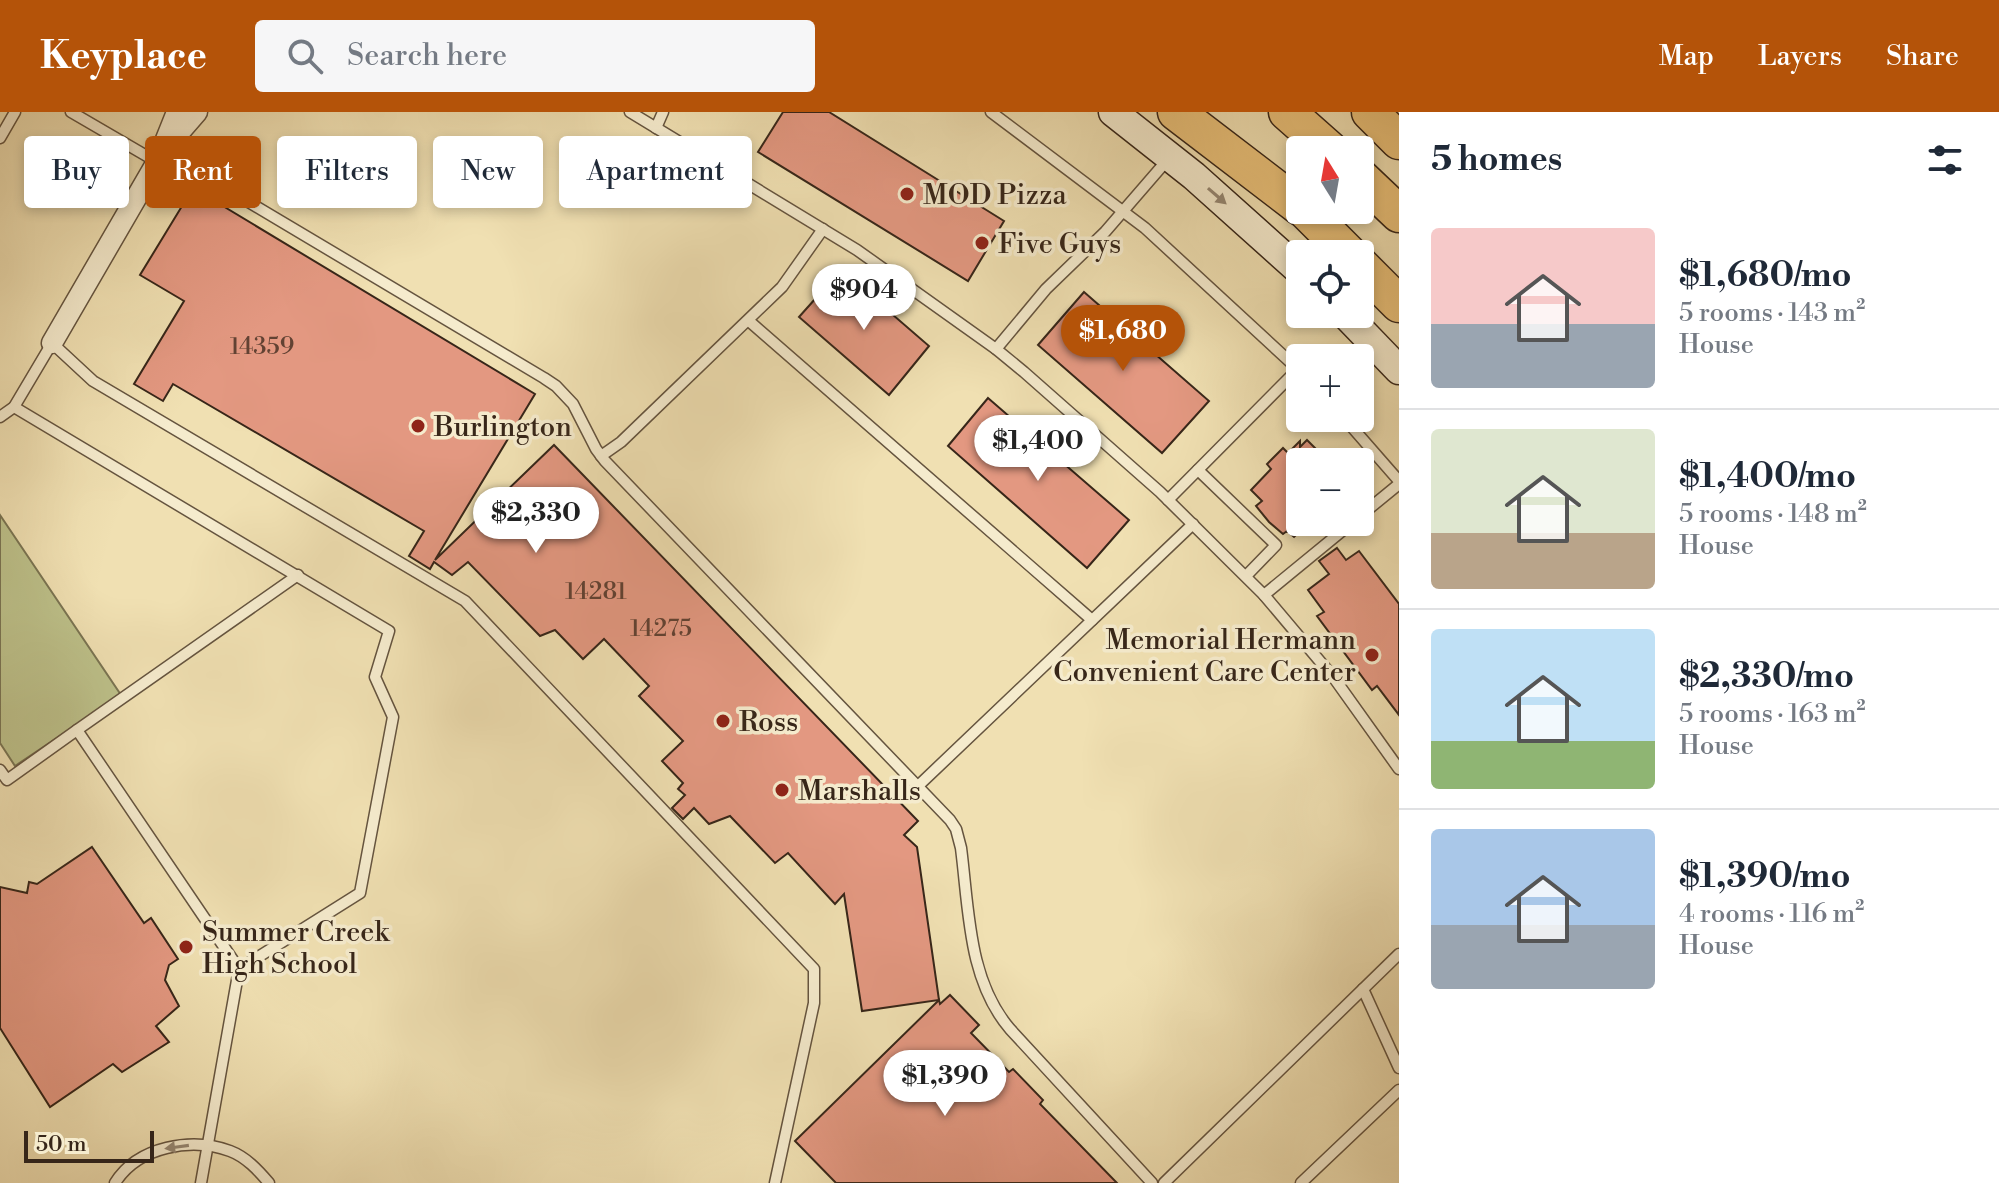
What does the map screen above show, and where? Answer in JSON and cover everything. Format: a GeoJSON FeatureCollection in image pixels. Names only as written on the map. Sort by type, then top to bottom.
{"type":"FeatureCollection","features":[{"type":"Feature","properties":{"kind":"highway"},"geometry":{"type":"LineString","coordinates":[[1176,112],[1286,196]]}},
{"type":"Feature","properties":{"kind":"highway"},"geometry":{"type":"LineString","coordinates":[[1287,112],[1314,136]]}},
{"type":"Feature","properties":{"kind":"highway"},"geometry":{"type":"LineString","coordinates":[[1370,112],[1399,141]]}},
{"type":"Feature","properties":{"kind":"highway"},"geometry":{"type":"LineString","coordinates":[[1374,190],[1399,214]]}},
{"type":"Feature","properties":{"kind":"highway"},"geometry":{"type":"LineString","coordinates":[[1318,224],[1335,240]]}},
{"type":"Feature","properties":{"kind":"highway"},"geometry":{"type":"LineString","coordinates":[[1374,279],[1399,304]]}},
{"type":"Feature","properties":{"kind":"main road"},"geometry":{"type":"LineString","coordinates":[[1113,112],[1170,157],[1286,259]]}},
{"type":"Feature","properties":{"kind":"main road"},"geometry":{"type":"LineString","coordinates":[[1358,328],[1399,370]]}},
{"type":"Feature","properties":{"kind":"street"},"geometry":{"type":"LineString","coordinates":[[168,136],[177,112]]}},
{"type":"Feature","properties":{"kind":"street"},"geometry":{"type":"LineString","coordinates":[[177,136],[197,112]]}},
{"type":"Feature","properties":{"kind":"street"},"geometry":{"type":"LineString","coordinates":[[52,343],[145,183]]}},
{"type":"Feature","properties":{"kind":"lane"},"geometry":{"type":"LineString","coordinates":[[0,138],[15,112]]}},
{"type":"Feature","properties":{"kind":"lane"},"geometry":{"type":"LineString","coordinates":[[71,112],[145,149]]}},
{"type":"Feature","properties":{"kind":"lane"},"geometry":{"type":"LineString","coordinates":[[630,112],[823,229],[996,349],[1168,500],[1246,576],[1334,678],[1399,769]]}},
{"type":"Feature","properties":{"kind":"lane"},"geometry":{"type":"LineString","coordinates":[[656,128],[663,112]]}},
{"type":"Feature","properties":{"kind":"lane"},"geometry":{"type":"LineString","coordinates":[[991,112],[1124,211],[1204,280],[1286,358]]}},
{"type":"Feature","properties":{"kind":"lane"},"geometry":{"type":"LineString","coordinates":[[996,349],[1046,289],[1092,247],[1170,157]]}},
{"type":"Feature","properties":{"kind":"lane"},"geometry":{"type":"LineString","coordinates":[[248,208],[556,386],[573,404],[601,456],[956,829],[979,973],[992,1007],[1152,1183]]}},
{"type":"Feature","properties":{"kind":"lane"},"geometry":{"type":"LineString","coordinates":[[601,456],[621,442],[749,321],[789,279],[823,229]]}},
{"type":"Feature","properties":{"kind":"lane"},"geometry":{"type":"LineString","coordinates":[[749,321],[1092,620]]}},
{"type":"Feature","properties":{"kind":"lane"},"geometry":{"type":"LineString","coordinates":[[0,417],[14,407],[52,343],[93,381],[465,601],[814,969],[814,1003],[775,1183]]}},
{"type":"Feature","properties":{"kind":"lane"},"geometry":{"type":"LineString","coordinates":[[1168,500],[1286,383]]}},
{"type":"Feature","properties":{"kind":"lane"},"geometry":{"type":"LineString","coordinates":[[14,407],[389,631],[375,677],[393,717],[360,893],[239,969]]}},
{"type":"Feature","properties":{"kind":"lane"},"geometry":{"type":"LineString","coordinates":[[1356,432],[1399,483],[1374,504]]}},
{"type":"Feature","properties":{"kind":"lane"},"geometry":{"type":"LineString","coordinates":[[1198,470],[1276,545],[1246,576]]}},
{"type":"Feature","properties":{"kind":"lane"},"geometry":{"type":"LineString","coordinates":[[918,786],[1193,524]]}},
{"type":"Feature","properties":{"kind":"lane"},"geometry":{"type":"LineString","coordinates":[[1264,595],[1336,536]]}},
{"type":"Feature","properties":{"kind":"lane"},"geometry":{"type":"LineString","coordinates":[[0,770],[7,780],[298,575]]}},
{"type":"Feature","properties":{"kind":"lane"},"geometry":{"type":"LineString","coordinates":[[77,730],[239,969],[201,1183]]}},
{"type":"Feature","properties":{"kind":"lane"},"geometry":{"type":"LineString","coordinates":[[1164,1183],[1399,954]]}},
{"type":"Feature","properties":{"kind":"lane"},"geometry":{"type":"LineString","coordinates":[[1363,989],[1399,1068]]}},
{"type":"Feature","properties":{"kind":"lane"},"geometry":{"type":"LineString","coordinates":[[1301,1183],[1399,1090]]}},
{"type":"Feature","properties":{"kind":"lane"},"geometry":{"type":"LineString","coordinates":[[115,1183],[143,1157],[173,1145],[209,1145],[232,1152],[256,1167],[269,1183]]}},
{"type":"Feature","properties":{"kind":"green space"},"geometry":{"type":"Polygon","coordinates":[[[0,515],[121,695],[15,766],[0,743],[0,515]]]}},
{"type":"Feature","properties":{"kind":"building"},"geometry":{"type":"Polygon","coordinates":[[[783,112],[829,112],[1004,221],[968,281],[758,152],[783,112]]]}},
{"type":"Feature","properties":{"kind":"building"},"geometry":{"type":"Polygon","coordinates":[[[181,208],[226,208],[535,394],[435,560],[554,445],[918,821],[904,835],[917,847],[939,1000],[862,1011],[844,894],[835,904],[788,853],[775,863],[730,816],[709,824],[694,808],[683,819],[672,808],[685,795],[678,789],[683,783],[662,761],[683,741],[639,696],[649,686],[604,639],[583,659],[555,630],[540,636],[468,562],[452,575],[434,562],[430,569],[409,556],[424,531],[173,384],[163,401],[134,384],[184,301],[140,275],[181,208]]]}},
{"type":"Feature","properties":{"kind":"building"},"geometry":{"type":"Polygon","coordinates":[[[841,270],[929,346],[889,395],[799,317],[841,270]]]}},
{"type":"Feature","properties":{"kind":"building"},"geometry":{"type":"Polygon","coordinates":[[[1084,292],[1209,401],[1162,453],[1038,345],[1084,292]]]}},
{"type":"Feature","properties":{"kind":"building"},"geometry":{"type":"Polygon","coordinates":[[[988,398],[1129,520],[1087,568],[948,446],[988,398]]]}},
{"type":"Feature","properties":{"kind":"building"},"geometry":{"type":"Polygon","coordinates":[[[1307,440],[1315,448],[1293,448],[1300,441],[1300,447],[1307,440]]]}},
{"type":"Feature","properties":{"kind":"building"},"geometry":{"type":"Polygon","coordinates":[[[1283,448],[1286,451],[1286,532],[1283,534],[1256,506],[1262,501],[1251,490],[1271,469],[1267,464],[1283,448]]]}},
{"type":"Feature","properties":{"kind":"building","name":"Memorial Hermann Convenient Care Center"},"geometry":{"type":"Polygon","coordinates":[[[1337,548],[1346,560],[1359,551],[1399,604],[1399,715],[1377,686],[1372,690],[1317,616],[1324,612],[1308,590],[1329,574],[1319,561],[1337,548]]]}},
{"type":"Feature","properties":{"kind":"building"},"geometry":{"type":"Polygon","coordinates":[[[92,847],[144,923],[151,918],[178,959],[169,965],[165,980],[179,1006],[156,1026],[169,1042],[122,1072],[113,1064],[50,1107],[0,1028],[0,887],[27,893],[29,882],[37,884],[92,847]]]}},
{"type":"Feature","properties":{"kind":"building"},"geometry":{"type":"Polygon","coordinates":[[[950,995],[979,1025],[971,1033],[1009,1072],[1013,1069],[1043,1100],[1040,1104],[1117,1183],[836,1183],[795,1141],[939,1000],[940,1004],[950,995]]]}},
{"type":"Feature","properties":{"kind":"place","name":"MOD Pizza"},"geometry":{"type":"Point","coordinates":[907,194]}},
{"type":"Feature","properties":{"kind":"place","name":"Five Guys"},"geometry":{"type":"Point","coordinates":[982,243]}},
{"type":"Feature","properties":{"kind":"place","name":"Burlington"},"geometry":{"type":"Point","coordinates":[418,426]}},
{"type":"Feature","properties":{"kind":"place","name":"Memorial Hermann Convenient Care Center"},"geometry":{"type":"Point","coordinates":[1372,655]}},
{"type":"Feature","properties":{"kind":"place","name":"Ross"},"geometry":{"type":"Point","coordinates":[723,721]}},
{"type":"Feature","properties":{"kind":"place","name":"Marshalls"},"geometry":{"type":"Point","coordinates":[782,790]}},
{"type":"Feature","properties":{"kind":"place","name":"Summer Creek High School"},"geometry":{"type":"Point","coordinates":[186,947]}}]}
